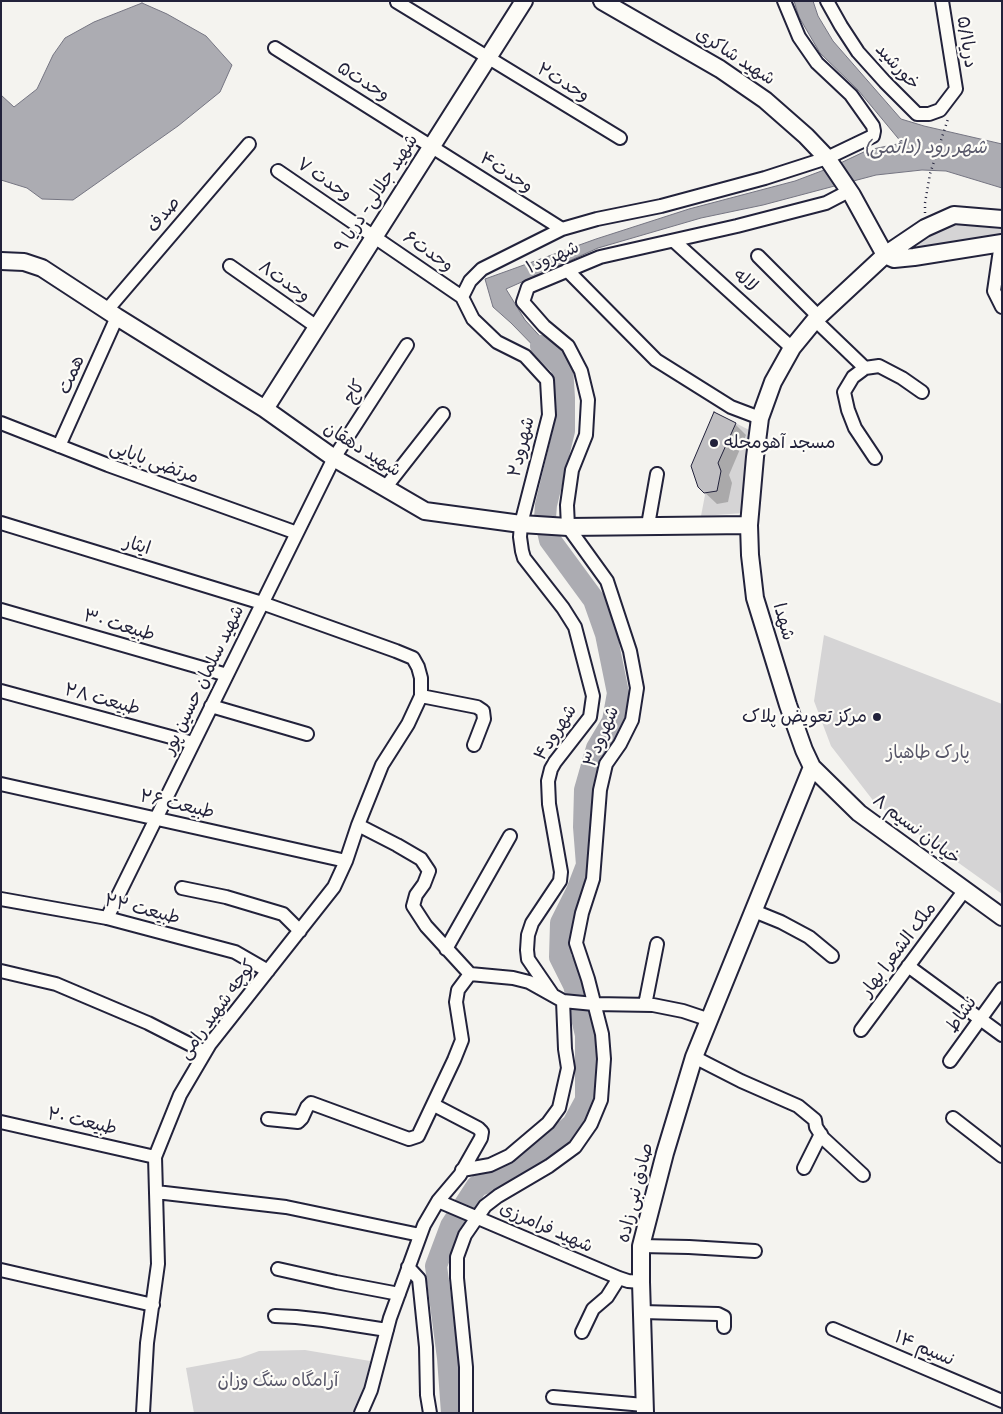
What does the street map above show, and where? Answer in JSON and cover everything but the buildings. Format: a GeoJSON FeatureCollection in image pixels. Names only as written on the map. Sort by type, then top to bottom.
{"type":"FeatureCollection","features":[{"type":"Feature","properties":{"kind":"street","name":"شهید جلالی- دریا ۹"},"geometry":{"type":"LineString","coordinates":[[265,409],[524,1]]}},
{"type":"Feature","properties":{"kind":"street","name":"شهید شاکری"},"geometry":{"type":"LineString","coordinates":[[602,1],[727,73],[765,100],[806,136],[829,161],[851,193],[885,255]]}},
{"type":"Feature","properties":{"kind":"street"},"geometry":{"type":"LineString","coordinates":[[462,297],[470,280],[482,269],[562,229],[597,218],[661,206],[829,161],[869,139],[874,131],[873,126],[850,95],[816,64],[800,37],[784,1]]}},
{"type":"Feature","properties":{"kind":"street","name":"خورشید"},"geometry":{"type":"LineString","coordinates":[[827,1],[858,52],[917,114],[930,114],[940,110],[956,89]]}},
{"type":"Feature","properties":{"kind":"street","name":"دریا۵/۱"},"geometry":{"type":"LineString","coordinates":[[942,1],[956,89]]}},
{"type":"Feature","properties":{"kind":"street","name":"وحدت۲"},"geometry":{"type":"LineString","coordinates":[[397,2],[620,138]]}},
{"type":"Feature","properties":{"kind":"street","name":"وحدت۵"},"geometry":{"type":"LineString","coordinates":[[275,48],[432,146]]}},
{"type":"Feature","properties":{"kind":"street","name":"صدف"},"geometry":{"type":"LineString","coordinates":[[112,313],[249,144]]}},
{"type":"Feature","properties":{"kind":"street","name":"وحدت۴"},"geometry":{"type":"LineString","coordinates":[[432,146],[562,229]]}},
{"type":"Feature","properties":{"kind":"street","name":"وحدت ۷"},"geometry":{"type":"LineString","coordinates":[[278,171],[374,235]]}},
{"type":"Feature","properties":{"kind":"street","name":"شهرود۱"},"geometry":{"type":"LineString","coordinates":[[568,527],[567,505],[572,470],[586,435],[588,400],[582,371],[568,346],[544,326],[523,302],[528,287],[600,257],[737,226],[826,202],[851,193]]}},
{"type":"Feature","properties":{"kind":"street","name":"شهدا"},"geometry":{"type":"LineString","coordinates":[[812,767],[788,704],[755,598],[749,525],[754,457],[760,418],[773,382],[792,348],[817,318],[885,255],[925,228],[954,215],[1002,219]]}},
{"type":"Feature","properties":{"kind":"street","name":"وحدت۶"},"geometry":{"type":"LineString","coordinates":[[374,235],[462,297]]}},
{"type":"Feature","properties":{"kind":"street","name":"لاله"},"geometry":{"type":"LineString","coordinates":[[674,241],[792,348]]}},
{"type":"Feature","properties":{"kind":"street"},"geometry":{"type":"LineString","coordinates":[[885,255],[894,258],[914,257],[1002,243],[994,291],[1002,307]]}},
{"type":"Feature","properties":{"kind":"street"},"geometry":{"type":"LineString","coordinates":[[758,256],[865,368]]}},
{"type":"Feature","properties":{"kind":"street","name":"شهید دهقان"},"geometry":{"type":"LineString","coordinates":[[1,261],[14,260],[33,264],[265,409],[334,458],[425,511],[521,524],[568,527],[749,525]]}},
{"type":"Feature","properties":{"kind":"street","name":"وحدت۸"},"geometry":{"type":"LineString","coordinates":[[230,266],[317,327]]}},
{"type":"Feature","properties":{"kind":"street"},"geometry":{"type":"LineString","coordinates":[[567,270],[656,360],[731,407],[760,418]]}},
{"type":"Feature","properties":{"kind":"street","name":"شهرود۲"},"geometry":{"type":"LineString","coordinates":[[462,297],[473,319],[497,342],[524,356],[547,380],[549,415],[521,524]]}},
{"type":"Feature","properties":{"kind":"street","name":"همت"},"geometry":{"type":"LineString","coordinates":[[59,446],[112,313]]}},
{"type":"Feature","properties":{"kind":"street","name":"کاج"},"geometry":{"type":"LineString","coordinates":[[334,458],[407,345]]}},
{"type":"Feature","properties":{"kind":"street"},"geometry":{"type":"LineString","coordinates":[[875,458],[855,428],[848,410],[844,392],[854,377],[865,368],[879,366],[902,378],[922,392]]}},
{"type":"Feature","properties":{"kind":"street"},"geometry":{"type":"LineString","coordinates":[[385,488],[443,414]]}},
{"type":"Feature","properties":{"kind":"street","name":"مرتضی بابایی"},"geometry":{"type":"LineString","coordinates":[[1,422],[59,446],[297,532]]}},
{"type":"Feature","properties":{"kind":"street","name":"شهید سلمان حسین پور"},"geometry":{"type":"LineString","coordinates":[[106,918],[334,458]]}},
{"type":"Feature","properties":{"kind":"street"},"geometry":{"type":"LineString","coordinates":[[648,525],[657,474]]}},
{"type":"Feature","properties":{"kind":"street","name":"ایثار"},"geometry":{"type":"LineString","coordinates":[[1,523],[262,603],[413,658],[421,678],[421,696]]}},
{"type":"Feature","properties":{"kind":"street","name":"شهرود۴"},"geometry":{"type":"LineString","coordinates":[[521,524],[520,537],[524,558],[563,608],[575,627],[593,696],[590,717],[555,762],[548,781],[549,804],[561,872],[560,881],[532,923],[528,935],[527,950],[528,959],[552,994]]}},
{"type":"Feature","properties":{"kind":"street","name":"شهرود۳"},"geometry":{"type":"LineString","coordinates":[[466,1413],[466,1367],[457,1278],[457,1257],[464,1235],[485,1206],[498,1196],[549,1166],[575,1146],[591,1124],[601,1100],[604,1080],[602,1034],[576,943],[582,913],[593,879],[600,790],[606,764],[620,744],[632,720],[637,688],[630,651],[607,580],[568,527]]}},
{"type":"Feature","properties":{"kind":"street","name":"طبیعت ۳۰"},"geometry":{"type":"LineString","coordinates":[[1,610],[227,675]]}},
{"type":"Feature","properties":{"kind":"street","name":"طبیعت ۲۸"},"geometry":{"type":"LineString","coordinates":[[1,691],[193,742]]}},
{"type":"Feature","properties":{"kind":"street"},"geometry":{"type":"LineString","coordinates":[[421,696],[477,707],[483,711],[484,720],[474,745]]}},
{"type":"Feature","properties":{"kind":"street","name":"کوچه شهید رامی"},"geometry":{"type":"LineString","coordinates":[[143,1413],[148,1343],[158,1264],[155,1157],[180,1095],[205,1052],[334,887],[346,861],[382,765],[408,724],[421,696]]}},
{"type":"Feature","properties":{"kind":"street"},"geometry":{"type":"LineString","coordinates":[[211,706],[307,734]]}},
{"type":"Feature","properties":{"kind":"street"},"geometry":{"type":"LineString","coordinates":[[358,825],[421,859],[429,871],[424,884],[416,895],[414,906],[426,926],[470,974],[513,978],[530,982],[563,1001],[644,1005],[683,1011],[710,1020],[812,767]]}},
{"type":"Feature","properties":{"kind":"street","name":"خیابان نسیم ۸"},"geometry":{"type":"LineString","coordinates":[[812,767],[859,813],[1002,917]]}},
{"type":"Feature","properties":{"kind":"street","name":"طبیعت ۲۶"},"geometry":{"type":"LineString","coordinates":[[1,784],[346,861]]}},
{"type":"Feature","properties":{"kind":"street"},"geometry":{"type":"LineString","coordinates":[[446,949],[510,836]]}},
{"type":"Feature","properties":{"kind":"street"},"geometry":{"type":"LineString","coordinates":[[182,888],[226,896],[283,914],[300,931]]}},
{"type":"Feature","properties":{"kind":"street","name":"ملک الشعرا بهار"},"geometry":{"type":"LineString","coordinates":[[861,1030],[964,891]]}},
{"type":"Feature","properties":{"kind":"street","name":"طبیعت ۲۲"},"geometry":{"type":"LineString","coordinates":[[1,900],[106,918],[235,952],[268,971]]}},
{"type":"Feature","properties":{"kind":"street"},"geometry":{"type":"LineString","coordinates":[[754,911],[781,922],[809,937],[832,956]]}},
{"type":"Feature","properties":{"kind":"street"},"geometry":{"type":"LineString","coordinates":[[644,1005],[656,944]]}},
{"type":"Feature","properties":{"kind":"street"},"geometry":{"type":"LineString","coordinates":[[908,966],[1002,1034]]}},
{"type":"Feature","properties":{"kind":"street"},"geometry":{"type":"LineString","coordinates":[[1,971],[56,984],[148,1023],[205,1052]]}},
{"type":"Feature","properties":{"kind":"street"},"geometry":{"type":"LineString","coordinates":[[268,1119],[298,1122],[302,1118],[306,1107],[311,1103],[316,1103],[410,1139],[418,1136],[434,1105],[462,1040],[456,1002],[458,990],[470,974]]}},
{"type":"Feature","properties":{"kind":"street","name":"نشاط"},"geometry":{"type":"LineString","coordinates":[[950,1061],[1002,989]]}},
{"type":"Feature","properties":{"kind":"street"},"geometry":{"type":"LineString","coordinates":[[462,1170],[490,1165],[510,1156],[548,1123],[558,1108],[568,1068],[565,1049],[563,1001]]}},
{"type":"Feature","properties":{"kind":"street","name":"صادق نبی زاده"},"geometry":{"type":"LineString","coordinates":[[644,1409],[641,1246],[665,1153],[694,1056],[710,1020]]}},
{"type":"Feature","properties":{"kind":"street"},"geometry":{"type":"LineString","coordinates":[[694,1056],[741,1081],[798,1106],[815,1120],[816,1127],[823,1138],[863,1174]]}},
{"type":"Feature","properties":{"kind":"street"},"geometry":{"type":"LineString","coordinates":[[360,1413],[371,1390],[387,1330],[420,1235],[438,1201],[462,1170],[481,1138],[482,1132],[478,1128],[434,1105]]}},
{"type":"Feature","properties":{"kind":"street"},"geometry":{"type":"LineString","coordinates":[[953,1118],[1002,1156]]}},
{"type":"Feature","properties":{"kind":"street","name":"طبیعت ۲۰"},"geometry":{"type":"LineString","coordinates":[[1,1122],[155,1157]]}},
{"type":"Feature","properties":{"kind":"street"},"geometry":{"type":"LineString","coordinates":[[804,1168],[820,1134]]}},
{"type":"Feature","properties":{"kind":"street"},"geometry":{"type":"LineString","coordinates":[[156,1192],[286,1207],[420,1235]]}},
{"type":"Feature","properties":{"kind":"street","name":"شهید فرامرزی"},"geometry":{"type":"LineString","coordinates":[[438,1201],[628,1282],[641,1282]]}},
{"type":"Feature","properties":{"kind":"street"},"geometry":{"type":"LineString","coordinates":[[641,1246],[755,1251]]}},
{"type":"Feature","properties":{"kind":"street"},"geometry":{"type":"LineString","coordinates":[[408,1267],[419,1279],[426,1347],[427,1395],[430,1413]]}},
{"type":"Feature","properties":{"kind":"street"},"geometry":{"type":"LineString","coordinates":[[1,1270],[153,1304]]}},
{"type":"Feature","properties":{"kind":"street"},"geometry":{"type":"LineString","coordinates":[[278,1270],[399,1294]]}},
{"type":"Feature","properties":{"kind":"street"},"geometry":{"type":"LineString","coordinates":[[582,1332],[593,1309],[607,1297],[619,1278]]}},
{"type":"Feature","properties":{"kind":"street"},"geometry":{"type":"LineString","coordinates":[[642,1312],[718,1314],[724,1317],[724,1327]]}},
{"type":"Feature","properties":{"kind":"street"},"geometry":{"type":"LineString","coordinates":[[275,1316],[305,1318],[387,1330]]}},
{"type":"Feature","properties":{"kind":"street","name":"نسیم ۱۴"},"geometry":{"type":"LineString","coordinates":[[833,1329],[1002,1401]]}},
{"type":"Feature","properties":{"kind":"street"},"geometry":{"type":"LineString","coordinates":[[554,1397],[644,1409]]}},
{"type":"Feature","properties":{"kind":"path"},"geometry":{"type":"LineString","coordinates":[[925,228],[925,203],[930,174],[949,116]]}},
{"type":"Feature","properties":{"kind":"green space"},"geometry":{"type":"Polygon","coordinates":[[[948,224],[1002,229],[1002,235],[956,245],[911,249],[948,224]]]}},
{"type":"Feature","properties":{"kind":"green space"},"geometry":{"type":"Polygon","coordinates":[[[714,412],[753,432],[744,513],[701,516],[705,495],[703,490],[698,487],[691,466],[714,412]]]}},
{"type":"Feature","properties":{"kind":"green space","name":"پارک طاهباز"},"geometry":{"type":"Polygon","coordinates":[[[824,635],[1002,704],[1002,894],[875,803],[831,746],[814,701],[824,635]]]}},
{"type":"Feature","properties":{"kind":"green space","name":"آرامگاه سنگ وزان"},"geometry":{"type":"Polygon","coordinates":[[[305,1350],[370,1361],[370,1377],[359,1406],[352,1413],[194,1413],[186,1368],[240,1358],[259,1351],[305,1350]]]}},
{"type":"Feature","properties":{"kind":"water","name":"شهر رود (دائمی)"},"geometry":{"type":"Polygon","coordinates":[[[794,1],[813,1],[818,16],[833,41],[901,119],[1002,144],[1002,188],[946,171],[922,170],[876,175],[763,205],[701,218],[598,248],[506,289],[525,320],[568,367],[555,368],[493,307],[485,279],[596,239],[689,209],[795,181],[832,167],[868,150],[902,143],[858,90],[820,53],[799,17],[794,1]]]}},
{"type":"Feature","properties":{"kind":"water"},"geometry":{"type":"Polygon","coordinates":[[[142,3],[167,14],[206,36],[232,65],[220,92],[178,126],[73,200],[42,199],[27,188],[1,180],[1,95],[14,107],[37,89],[53,55],[65,38],[94,22],[142,3]]]}},
{"type":"Feature","properties":{"kind":"waterway"},"geometry":{"type":"LineString","coordinates":[[452,1413],[448,1358],[436,1266],[451,1226],[477,1186],[508,1175],[545,1148],[573,1124],[586,1100],[586,1035],[574,985],[560,957],[561,923],[577,891],[587,865],[584,827],[585,790],[597,748],[613,721],[618,693],[606,634],[594,600],[550,540],[545,518],[546,505],[564,431],[564,398],[562,367],[541,346]]}},
{"type":"Feature","properties":{"kind":"place","name":"مسجد آهومحله"},"geometry":{"type":"Point","coordinates":[714,443]}},
{"type":"Feature","properties":{"kind":"place","name":"مرکز تعویض پلاک"},"geometry":{"type":"Point","coordinates":[877,717]}}]}
